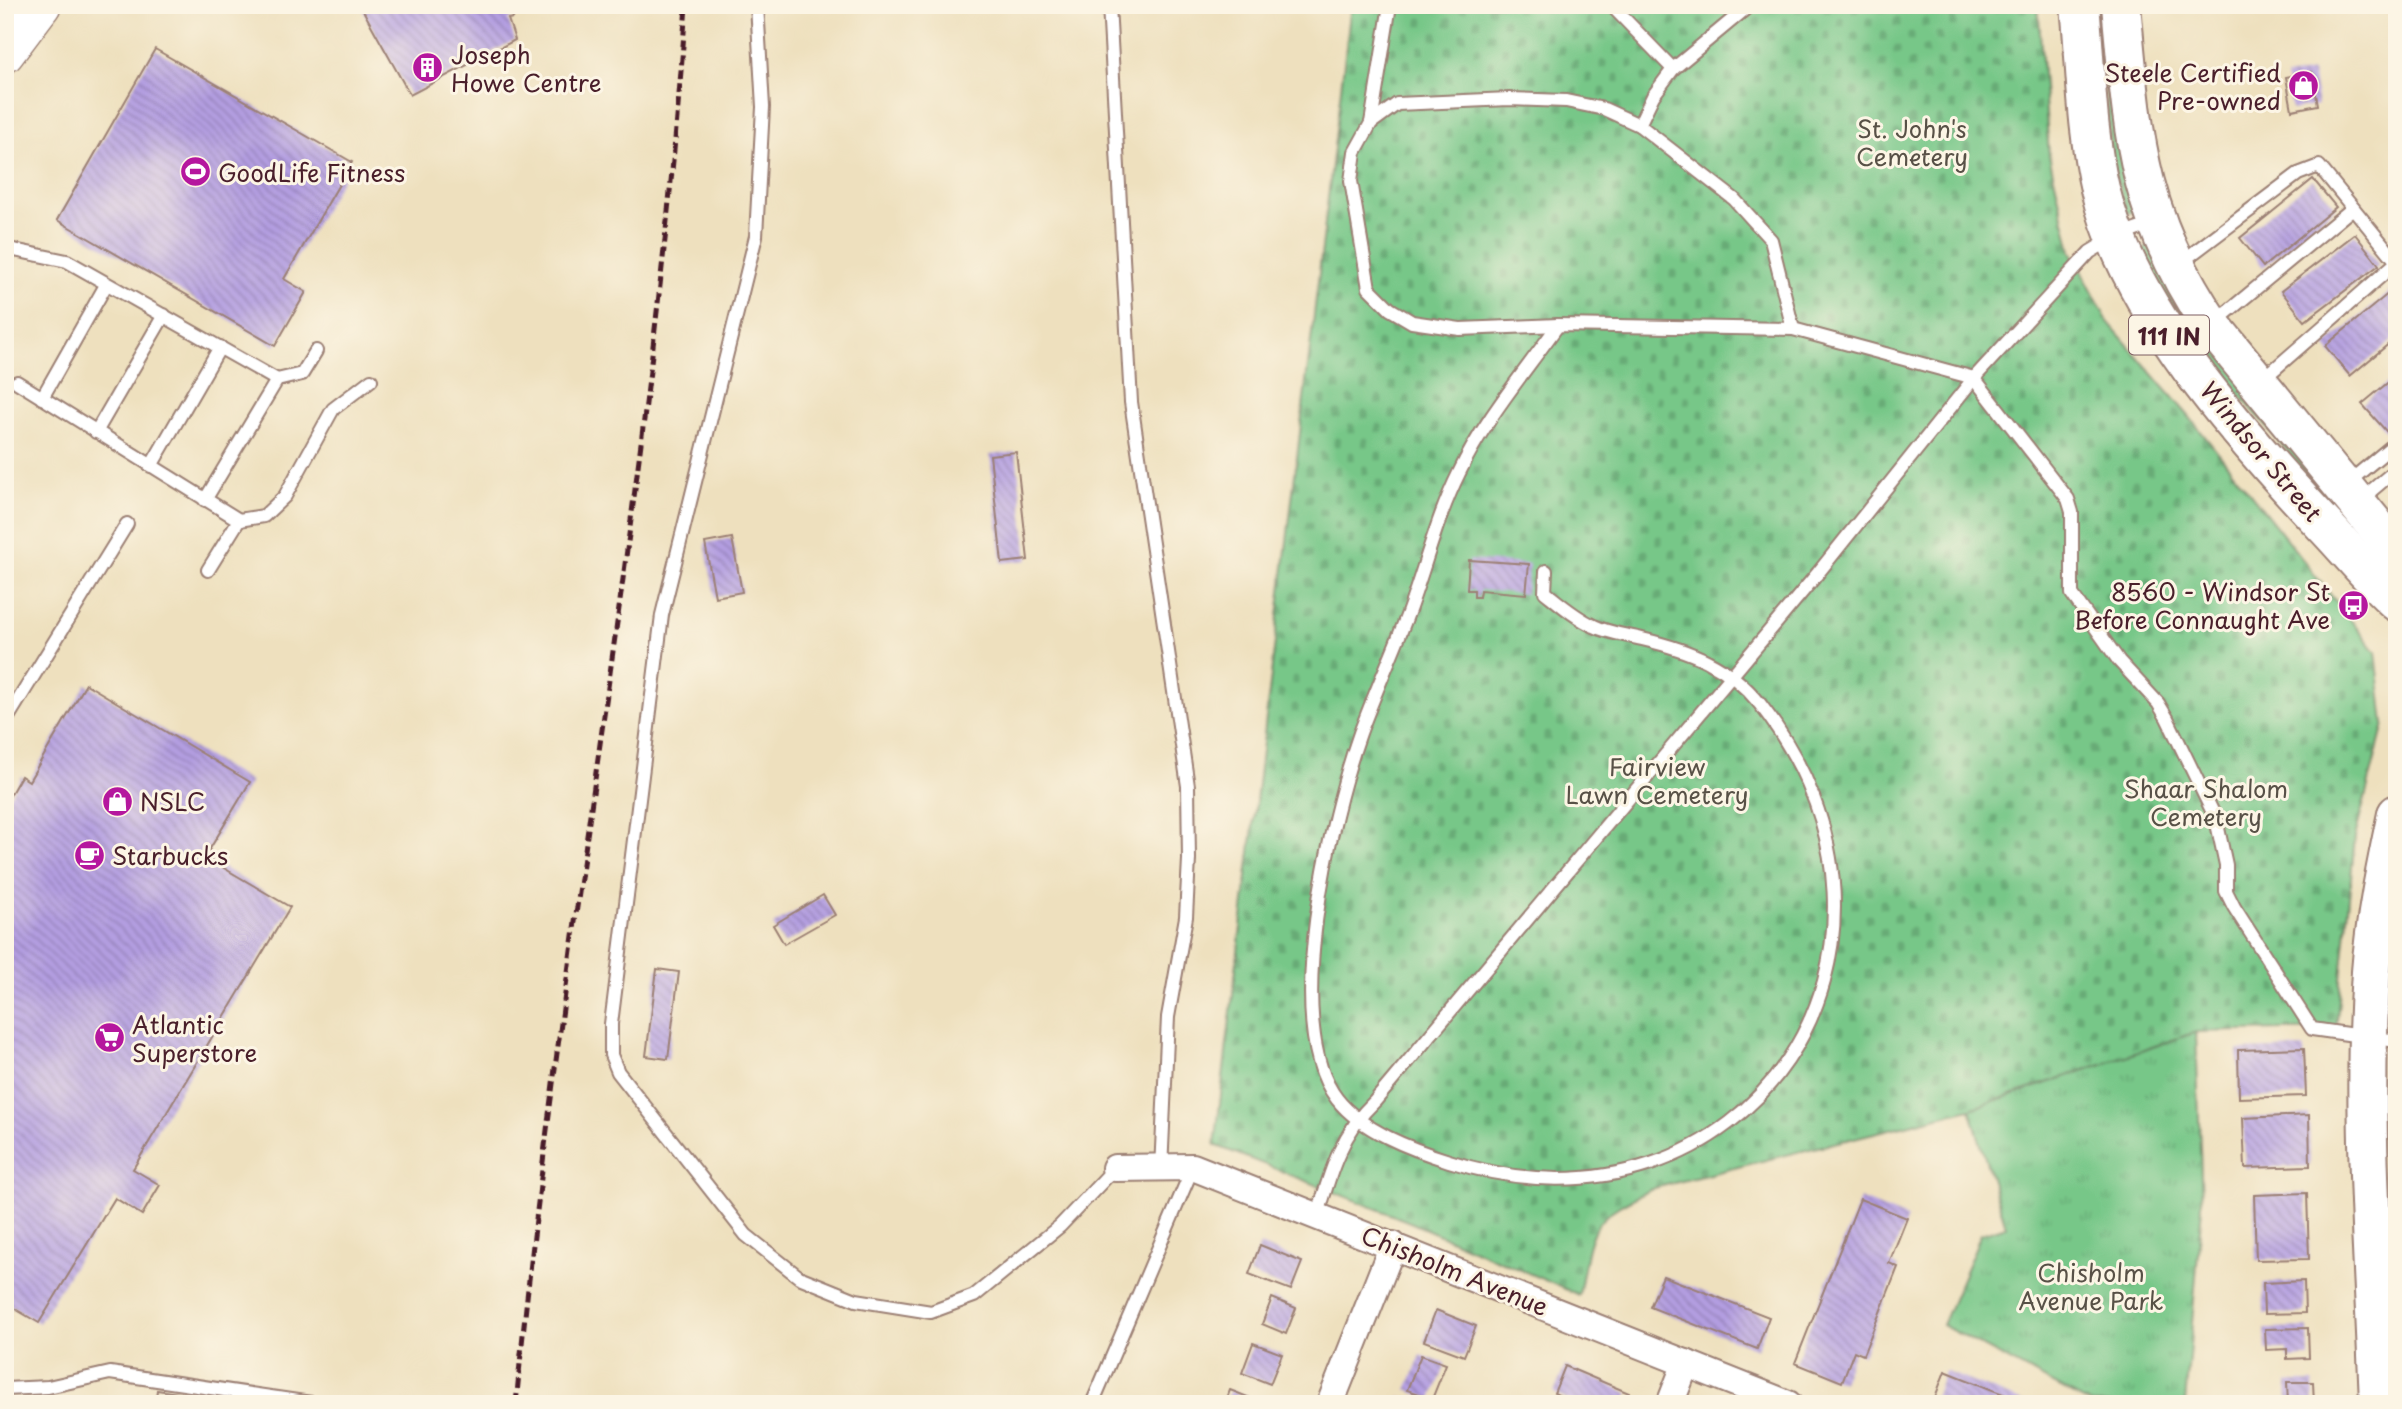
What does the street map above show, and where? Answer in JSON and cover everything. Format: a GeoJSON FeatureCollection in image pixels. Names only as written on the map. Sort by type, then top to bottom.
{"type":"FeatureCollection","features":[{"type":"Feature","properties":{"kind":"main road"},"geometry":{"type":"LineString","coordinates":[[34,5],[42,5]]}},
{"type":"Feature","properties":{"kind":"main road"},"geometry":{"type":"LineString","coordinates":[[5,54],[42,5]]}},
{"type":"Feature","properties":{"kind":"main road","name":"Windsor Street"},"geometry":{"type":"LineString","coordinates":[[2080,5],[2098,176],[2115,237],[2179,352],[2267,463],[2396,603]]}},
{"type":"Feature","properties":{"kind":"main road","name":"Windsor Street"},"geometry":{"type":"LineString","coordinates":[[2121,5],[2134,137],[2155,223],[2175,267],[2211,325],[2397,552]]}},
{"type":"Feature","properties":{"kind":"main road"},"geometry":{"type":"LineString","coordinates":[[2379,1404],[2366,1072],[2382,1039],[2371,969],[2384,876],[2397,814]]}},
{"type":"Feature","properties":{"kind":"street","name":"Chisholm Avenue"},"geometry":{"type":"LineString","coordinates":[[1115,1168],[1161,1170],[1193,1167],[1788,1404]]}},
{"type":"Feature","properties":{"kind":"street"},"geometry":{"type":"LineString","coordinates":[[1330,1404],[1393,1245]]}},
{"type":"Feature","properties":{"kind":"street"},"geometry":{"type":"LineString","coordinates":[[1670,1404],[1686,1363]]}},
{"type":"Feature","properties":{"kind":"lane"},"geometry":{"type":"LineString","coordinates":[[758,5],[763,107],[756,236],[662,615],[611,1024],[611,1055],[618,1072],[746,1235],[799,1277],[856,1300],[931,1312],[974,1296],[1060,1226],[1115,1168]]}},
{"type":"Feature","properties":{"kind":"lane"},"geometry":{"type":"LineString","coordinates":[[1109,5],[1131,402],[1188,786],[1189,859],[1186,918],[1168,1017],[1161,1170]]}},
{"type":"Feature","properties":{"kind":"lane"},"geometry":{"type":"LineString","coordinates":[[1390,5],[1371,123],[1355,152],[1352,181],[1369,288],[1390,309],[1412,322],[1460,329],[1558,325],[1793,329],[1974,378],[2068,499],[2072,512],[2072,594],[2119,661],[2158,703],[2167,718],[2216,819],[2225,865],[2226,891],[2234,907],[2312,1029],[2382,1039]]}},
{"type":"Feature","properties":{"kind":"lane"},"geometry":{"type":"LineString","coordinates":[[1611,5],[1673,69]]}},
{"type":"Feature","properties":{"kind":"lane"},"geometry":{"type":"LineString","coordinates":[[1639,125],[1653,96],[1673,69],[1750,5]]}},
{"type":"Feature","properties":{"kind":"lane"},"geometry":{"type":"LineString","coordinates":[[1371,123],[1398,104],[1509,99],[1566,102],[1604,108],[1639,125],[1734,199],[1771,240],[1793,329]]}},
{"type":"Feature","properties":{"kind":"lane"},"geometry":{"type":"LineString","coordinates":[[2175,267],[2298,174],[2319,166],[2397,262],[2259,383]]}},
{"type":"Feature","properties":{"kind":"lane"},"geometry":{"type":"LineString","coordinates":[[2211,325],[2353,208]]}},
{"type":"Feature","properties":{"kind":"lane"},"geometry":{"type":"LineString","coordinates":[[1318,1215],[1346,1134],[1357,1117],[1375,1101],[1818,573],[1974,378],[2090,252],[2115,237],[2155,223]]}},
{"type":"Feature","properties":{"kind":"lane"},"geometry":{"type":"LineString","coordinates":[[14,250],[67,261],[277,380],[302,374],[316,351]]}},
{"type":"Feature","properties":{"kind":"lane"},"geometry":{"type":"LineString","coordinates":[[42,398],[106,285]]}},
{"type":"Feature","properties":{"kind":"lane"},"geometry":{"type":"LineString","coordinates":[[96,432],[164,316]]}},
{"type":"Feature","properties":{"kind":"lane"},"geometry":{"type":"LineString","coordinates":[[1546,571],[1545,592],[1596,627],[1679,649],[1705,658],[1732,674],[1759,703],[1795,755],[1835,873],[1834,939],[1823,992],[1796,1050],[1770,1085],[1739,1114],[1694,1146],[1638,1170],[1585,1177],[1522,1176],[1462,1165],[1396,1140],[1357,1117],[1334,1095],[1318,1060],[1312,998],[1313,942],[1329,850],[1359,736],[1389,664],[1458,474],[1493,418],[1558,325]]}},
{"type":"Feature","properties":{"kind":"lane"},"geometry":{"type":"LineString","coordinates":[[151,466],[220,347]]}},
{"type":"Feature","properties":{"kind":"lane"},"geometry":{"type":"LineString","coordinates":[[205,500],[277,380]]}},
{"type":"Feature","properties":{"kind":"lane"},"geometry":{"type":"LineString","coordinates":[[17,383],[239,520],[264,516],[285,496],[333,409],[371,380]]}},
{"type":"Feature","properties":{"kind":"lane"},"geometry":{"type":"LineString","coordinates":[[2349,495],[2397,442]]}},
{"type":"Feature","properties":{"kind":"lane"},"geometry":{"type":"LineString","coordinates":[[2349,495],[2397,469]]}},
{"type":"Feature","properties":{"kind":"lane"},"geometry":{"type":"LineString","coordinates":[[208,570],[239,520]]}},
{"type":"Feature","properties":{"kind":"lane"},"geometry":{"type":"LineString","coordinates":[[5,722],[127,524]]}},
{"type":"Feature","properties":{"kind":"lane"},"geometry":{"type":"LineString","coordinates":[[1092,1404],[1193,1167]]}},
{"type":"Feature","properties":{"kind":"lane"},"geometry":{"type":"LineString","coordinates":[[5,1389],[48,1387],[110,1373],[318,1404]]}},
{"type":"Feature","properties":{"kind":"green space","name":"Fairview Lawn Cemetery"},"geometry":{"type":"Polygon","coordinates":[[[1351,5],[2038,5],[2049,155],[2071,251],[2108,322],[2187,414],[2376,652],[2384,724],[2355,837],[2336,1029],[2196,1032],[1970,1109],[1654,1188],[1616,1208],[1596,1227],[1587,1253],[1579,1295],[1410,1222],[1215,1145],[1351,5]]]}},
{"type":"Feature","properties":{"kind":"green space"},"geometry":{"type":"Polygon","coordinates":[[[2100,21],[2106,24],[2135,212],[2127,213],[2112,165],[2100,21]]]}},
{"type":"Feature","properties":{"kind":"green space"},"geometry":{"type":"Polygon","coordinates":[[[2148,246],[2397,562],[2397,581],[2188,334],[2143,259],[2143,251],[2148,246]]]}},
{"type":"Feature","properties":{"kind":"green space"},"geometry":{"type":"Polygon","coordinates":[[[2397,937],[2397,1010],[2389,991],[2397,937]]]}},
{"type":"Feature","properties":{"kind":"green space","name":"Chisholm Avenue Park"},"geometry":{"type":"Polygon","coordinates":[[[2196,1032],[2202,1206],[2185,1404],[2091,1404],[1942,1325],[1981,1234],[2006,1226],[1970,1109],[2196,1032]]]}},
{"type":"Feature","properties":{"kind":"green space"},"geometry":{"type":"Polygon","coordinates":[[[2393,1068],[2397,1068],[2397,1369],[2388,1077],[2393,1068]]]}},
{"type":"Feature","properties":{"kind":"building","name":"Joseph Howe Centre"},"geometry":{"type":"Polygon","coordinates":[[[360,5],[507,5],[513,18],[508,19],[515,40],[410,95],[360,5]]]}},
{"type":"Feature","properties":{"kind":"building"},"geometry":{"type":"Polygon","coordinates":[[[155,49],[352,162],[284,279],[306,292],[275,346],[57,220],[155,49]]]}},
{"type":"Feature","properties":{"kind":"building"},"geometry":{"type":"Polygon","coordinates":[[[2312,72],[2318,105],[2292,110],[2286,77],[2312,72]]]}},
{"type":"Feature","properties":{"kind":"building"},"geometry":{"type":"Polygon","coordinates":[[[2313,179],[2336,207],[2263,267],[2240,238],[2313,179]]]}},
{"type":"Feature","properties":{"kind":"building"},"geometry":{"type":"Polygon","coordinates":[[[2355,234],[2379,265],[2305,321],[2281,291],[2355,234]]]}},
{"type":"Feature","properties":{"kind":"building"},"geometry":{"type":"Polygon","coordinates":[[[2396,287],[2397,337],[2350,376],[2325,346],[2396,287]]]}},
{"type":"Feature","properties":{"kind":"building"},"geometry":{"type":"Polygon","coordinates":[[[2397,375],[2397,436],[2393,439],[2362,404],[2397,375]]]}},
{"type":"Feature","properties":{"kind":"building"},"geometry":{"type":"Polygon","coordinates":[[[1016,452],[1028,560],[1002,563],[990,455],[1016,452]]]}},
{"type":"Feature","properties":{"kind":"building"},"geometry":{"type":"Polygon","coordinates":[[[732,538],[742,592],[715,597],[705,543],[732,538]]]}},
{"type":"Feature","properties":{"kind":"building"},"geometry":{"type":"Polygon","coordinates":[[[1469,560],[1529,564],[1526,594],[1480,590],[1479,597],[1474,597],[1474,590],[1467,590],[1469,560]]]}},
{"type":"Feature","properties":{"kind":"building","name":"Atlantic Superstore"},"geometry":{"type":"Polygon","coordinates":[[[86,684],[250,782],[205,857],[290,907],[133,1169],[160,1185],[142,1215],[115,1198],[39,1323],[5,1303],[5,804],[21,776],[29,781],[86,684]]]}},
{"type":"Feature","properties":{"kind":"building"},"geometry":{"type":"Polygon","coordinates":[[[823,895],[835,915],[784,944],[773,925],[823,895]]]}},
{"type":"Feature","properties":{"kind":"building"},"geometry":{"type":"Polygon","coordinates":[[[657,969],[679,972],[668,1059],[646,1056],[657,969]]]}},
{"type":"Feature","properties":{"kind":"building"},"geometry":{"type":"Polygon","coordinates":[[[2304,1048],[2306,1096],[2239,1098],[2238,1050],[2304,1048]]]}},
{"type":"Feature","properties":{"kind":"building"},"geometry":{"type":"Polygon","coordinates":[[[2309,1115],[2310,1166],[2245,1168],[2243,1118],[2309,1115]]]}},
{"type":"Feature","properties":{"kind":"building"},"geometry":{"type":"Polygon","coordinates":[[[2307,1193],[2309,1259],[2256,1260],[2254,1195],[2307,1193]]]}},
{"type":"Feature","properties":{"kind":"building"},"geometry":{"type":"Polygon","coordinates":[[[1860,1199],[1907,1218],[1889,1263],[1898,1267],[1863,1355],[1854,1351],[1842,1382],[1795,1363],[1860,1199]]]}},
{"type":"Feature","properties":{"kind":"building"},"geometry":{"type":"Polygon","coordinates":[[[1260,1245],[1302,1262],[1291,1290],[1249,1274],[1260,1245]]]}},
{"type":"Feature","properties":{"kind":"building"},"geometry":{"type":"Polygon","coordinates":[[[1663,1276],[1769,1317],[1757,1349],[1650,1307],[1663,1276]]]}},
{"type":"Feature","properties":{"kind":"building"},"geometry":{"type":"Polygon","coordinates":[[[2304,1281],[2305,1313],[2264,1314],[2263,1283],[2304,1281]]]}},
{"type":"Feature","properties":{"kind":"building"},"geometry":{"type":"Polygon","coordinates":[[[1272,1298],[1296,1308],[1286,1334],[1262,1324],[1272,1298]]]}},
{"type":"Feature","properties":{"kind":"building"},"geometry":{"type":"Polygon","coordinates":[[[1436,1310],[1476,1326],[1464,1356],[1424,1341],[1436,1310]]]}},
{"type":"Feature","properties":{"kind":"building"},"geometry":{"type":"Polygon","coordinates":[[[2308,1328],[2309,1358],[2287,1359],[2287,1349],[2266,1350],[2265,1329],[2308,1328]]]}},
{"type":"Feature","properties":{"kind":"building"},"geometry":{"type":"Polygon","coordinates":[[[1253,1343],[1282,1354],[1270,1384],[1242,1373],[1253,1343]]]}},
{"type":"Feature","properties":{"kind":"building"},"geometry":{"type":"Polygon","coordinates":[[[1421,1355],[1446,1364],[1432,1399],[1407,1390],[1421,1355]]]}},
{"type":"Feature","properties":{"kind":"building"},"geometry":{"type":"Polygon","coordinates":[[[1565,1366],[1629,1393],[1624,1404],[1578,1404],[1554,1393],[1565,1366]]]}},
{"type":"Feature","properties":{"kind":"building"},"geometry":{"type":"Polygon","coordinates":[[[1945,1371],[2028,1404],[1944,1404],[1934,1400],[1945,1371]]]}},
{"type":"Feature","properties":{"kind":"building"},"geometry":{"type":"Polygon","coordinates":[[[2287,1382],[2313,1382],[2314,1404],[2288,1404],[2287,1382]]]}},
{"type":"Feature","properties":{"kind":"building"},"geometry":{"type":"Polygon","coordinates":[[[157,1390],[239,1402],[239,1404],[155,1404],[157,1390]]]}},
{"type":"Feature","properties":{"kind":"building"},"geometry":{"type":"Polygon","coordinates":[[[1230,1390],[1258,1401],[1257,1404],[1225,1404],[1230,1390]]]}},
{"type":"Feature","properties":{"kind":"building"},"geometry":{"type":"Polygon","coordinates":[[[1400,1397],[1415,1404],[1397,1404],[1400,1397]]]}},
{"type":"Feature","properties":{"kind":"railway"},"geometry":{"type":"LineString","coordinates":[[516,1404],[557,1054],[652,356],[686,5]]}},
{"type":"Feature","properties":{"kind":"place","name":"Joseph Howe Centre"},"geometry":{"type":"Point","coordinates":[428,68]}},
{"type":"Feature","properties":{"kind":"place","name":"Steele Certified Pre-owned"},"geometry":{"type":"Point","coordinates":[2304,86]}},
{"type":"Feature","properties":{"kind":"place","name":"GoodLife Fitness"},"geometry":{"type":"Point","coordinates":[195,172]}},
{"type":"Feature","properties":{"kind":"place","name":"8560 - Windsor St Before Connaught Ave"},"geometry":{"type":"Point","coordinates":[2353,605]}},
{"type":"Feature","properties":{"kind":"place","name":"NSLC"},"geometry":{"type":"Point","coordinates":[117,801]}},
{"type":"Feature","properties":{"kind":"place","name":"Starbucks"},"geometry":{"type":"Point","coordinates":[89,855]}},
{"type":"Feature","properties":{"kind":"place","name":"Atlantic Superstore"},"geometry":{"type":"Point","coordinates":[109,1038]}},
{"type":"Feature","properties":{"kind":"park label","name":"St. John's Cemetery"},"geometry":{"type":"Point","coordinates":[1912,142]}},
{"type":"Feature","properties":{"kind":"park label","name":"Shaar Shalom Cemetery"},"geometry":{"type":"Point","coordinates":[2206,802]}}]}
